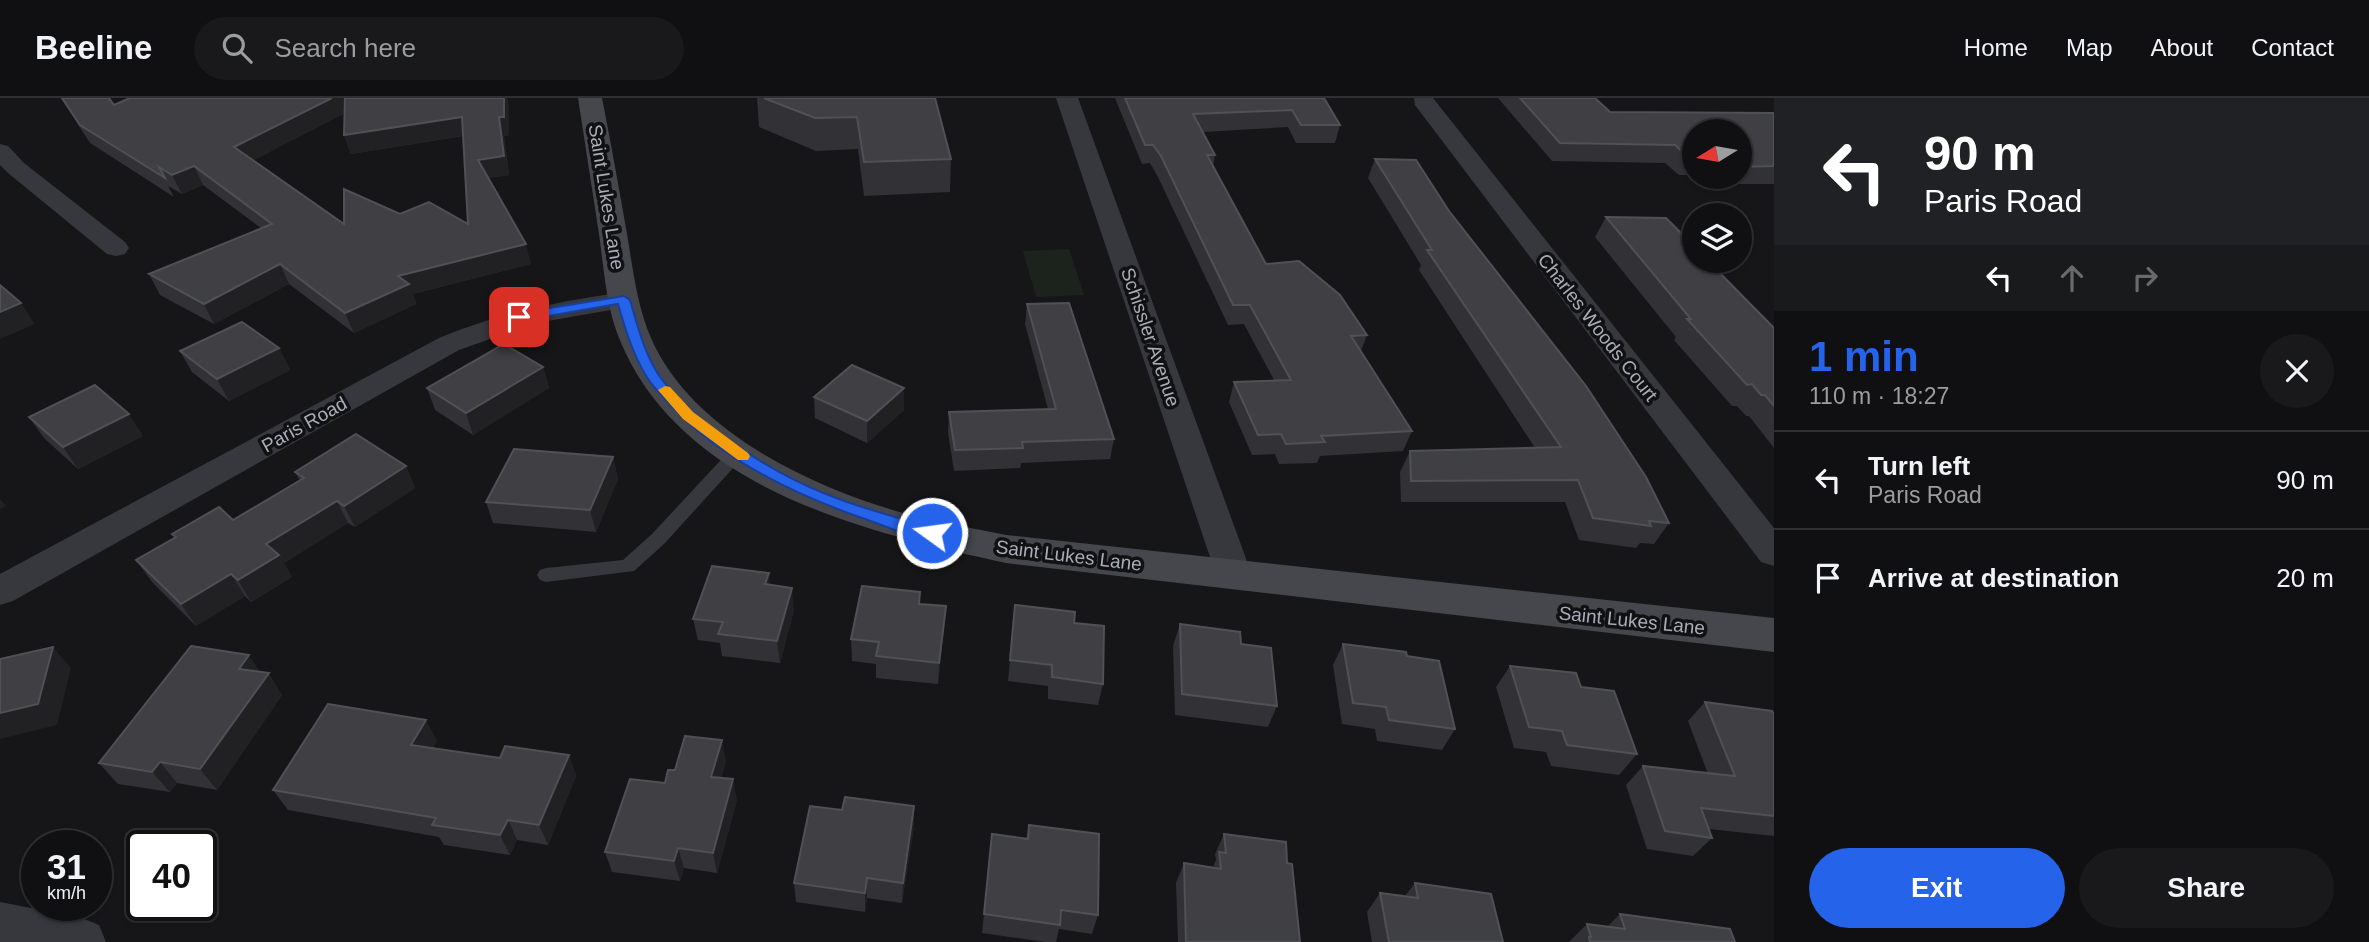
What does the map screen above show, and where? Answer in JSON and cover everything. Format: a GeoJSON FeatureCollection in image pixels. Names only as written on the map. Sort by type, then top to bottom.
{"type":"FeatureCollection","features":[{"type":"Feature","properties":{"kind":"street","name":"Saint Lukes Lane"},"geometry":{"type":"LineString","coordinates":[[590,98],[624,300],[635,339],[652,375],[688,416],[738,452],[818,497],[906,528],[1006,549],[1774,635]]}},
{"type":"Feature","properties":{"kind":"street","name":"Schissler Avenue"},"geometry":{"type":"LineString","coordinates":[[1067,98],[1234,575]]}},
{"type":"Feature","properties":{"kind":"street","name":"Charles Woods Court"},"geometry":{"type":"LineString","coordinates":[[1423,100],[1774,553]]}},
{"type":"Feature","properties":{"kind":"street"},"geometry":{"type":"LineString","coordinates":[[0,151],[16,168],[116,248]]}},
{"type":"Feature","properties":{"kind":"street","name":"Paris Road"},"geometry":{"type":"LineString","coordinates":[[0,591],[449,344],[482,329],[519,317],[624,300]]}},
{"type":"Feature","properties":{"kind":"street"},"geometry":{"type":"LineString","coordinates":[[0,925],[82,942]]}},
{"type":"Feature","properties":{"kind":"lane"},"geometry":{"type":"LineString","coordinates":[[546,575],[628,566],[658,539],[738,452]]}},
{"type":"Feature","properties":{"kind":"shaded area"},"geometry":{"type":"Polygon","coordinates":[[[1069,249],[1084,295],[1036,297],[1023,251],[1069,249]]]}},
{"type":"Feature","properties":{"kind":"building"},"geometry":{"type":"Polygon","coordinates":[[[62,98],[109,98],[114,105],[130,98],[332,98],[234,147],[344,224],[344,189],[400,214],[429,202],[468,224],[462,117],[344,135],[345,98],[504,98],[504,117],[499,117],[504,156],[478,160],[526,244],[398,276],[409,284],[345,313],[280,264],[204,304],[149,274],[272,224],[194,166],[172,175],[159,167],[165,178],[80,125],[62,98]]]}},
{"type":"Feature","properties":{"kind":"building"},"geometry":{"type":"Polygon","coordinates":[[[764,98],[935,98],[951,159],[864,162],[857,117],[815,118],[764,98]]]}},
{"type":"Feature","properties":{"kind":"building"},"geometry":{"type":"Polygon","coordinates":[[[1125,98],[1324,98],[1340,125],[1301,125],[1292,110],[1193,114],[1215,155],[1207,155],[1266,264],[1299,261],[1340,295],[1367,335],[1351,336],[1412,431],[1321,436],[1325,442],[1286,444],[1281,434],[1258,435],[1234,382],[1291,380],[1250,305],[1233,305],[1161,156],[1153,145],[1145,145],[1125,98]]]}},
{"type":"Feature","properties":{"kind":"building"},"geometry":{"type":"Polygon","coordinates":[[[1520,98],[1595,98],[1610,112],[1774,113],[1774,166],[1752,167],[1752,119],[1682,119],[1682,151],[1675,145],[1560,143],[1520,98]]]}},
{"type":"Feature","properties":{"kind":"building"},"geometry":{"type":"Polygon","coordinates":[[[1375,159],[1416,160],[1449,211],[1586,386],[1646,477],[1669,523],[1649,521],[1651,526],[1593,518],[1578,480],[1411,481],[1410,451],[1561,447],[1427,250],[1432,250],[1375,159]]]}},
{"type":"Feature","properties":{"kind":"building"},"geometry":{"type":"Polygon","coordinates":[[[1606,217],[1666,218],[1682,234],[1682,273],[1720,273],[1774,328],[1774,406],[1752,384],[1747,385],[1687,319],[1691,319],[1606,217]]]}},
{"type":"Feature","properties":{"kind":"building"},"geometry":{"type":"Polygon","coordinates":[[[0,285],[21,303],[0,312],[0,285]]]}},
{"type":"Feature","properties":{"kind":"building"},"geometry":{"type":"Polygon","coordinates":[[[1069,303],[1114,439],[1022,442],[1023,448],[955,450],[949,412],[1056,409],[1027,304],[1069,303]]]}},
{"type":"Feature","properties":{"kind":"building"},"geometry":{"type":"Polygon","coordinates":[[[242,322],[279,348],[217,379],[180,351],[242,322]]]}},
{"type":"Feature","properties":{"kind":"building"},"geometry":{"type":"Polygon","coordinates":[[[504,344],[543,367],[466,413],[427,388],[504,344]]]}},
{"type":"Feature","properties":{"kind":"building"},"geometry":{"type":"Polygon","coordinates":[[[852,365],[904,388],[867,421],[814,397],[852,365]]]}},
{"type":"Feature","properties":{"kind":"building"},"geometry":{"type":"Polygon","coordinates":[[[95,385],[129,414],[63,447],[29,417],[95,385]]]}},
{"type":"Feature","properties":{"kind":"building"},"geometry":{"type":"Polygon","coordinates":[[[356,434],[406,466],[344,506],[337,501],[266,544],[279,555],[238,580],[231,574],[181,604],[136,560],[176,537],[172,534],[219,507],[233,520],[304,478],[295,472],[356,434]]]}},
{"type":"Feature","properties":{"kind":"building"},"geometry":{"type":"Polygon","coordinates":[[[514,449],[613,457],[590,510],[486,502],[514,449]]]}},
{"type":"Feature","properties":{"kind":"building"},"geometry":{"type":"Polygon","coordinates":[[[712,566],[769,573],[765,584],[792,588],[777,641],[718,634],[723,622],[693,619],[712,566]]]}},
{"type":"Feature","properties":{"kind":"building"},"geometry":{"type":"Polygon","coordinates":[[[862,586],[920,592],[919,604],[946,606],[939,663],[876,656],[879,642],[851,639],[862,586]]]}},
{"type":"Feature","properties":{"kind":"building"},"geometry":{"type":"Polygon","coordinates":[[[1015,605],[1075,612],[1074,623],[1104,626],[1103,684],[1052,677],[1052,665],[1010,660],[1015,605]]]}},
{"type":"Feature","properties":{"kind":"building"},"geometry":{"type":"Polygon","coordinates":[[[1180,624],[1240,632],[1241,644],[1271,648],[1277,706],[1182,694],[1180,624]]]}},
{"type":"Feature","properties":{"kind":"building"},"geometry":{"type":"Polygon","coordinates":[[[1343,644],[1406,652],[1407,656],[1439,661],[1455,729],[1389,720],[1386,707],[1353,703],[1343,644]]]}},
{"type":"Feature","properties":{"kind":"building"},"geometry":{"type":"Polygon","coordinates":[[[191,646],[249,655],[239,669],[269,673],[200,769],[160,762],[152,772],[99,763],[191,646]]]}},
{"type":"Feature","properties":{"kind":"building"},"geometry":{"type":"Polygon","coordinates":[[[53,647],[38,704],[0,713],[0,659],[53,647]]]}},
{"type":"Feature","properties":{"kind":"building"},"geometry":{"type":"Polygon","coordinates":[[[1510,666],[1576,673],[1581,687],[1614,691],[1637,754],[1567,745],[1562,731],[1529,727],[1510,666]]]}},
{"type":"Feature","properties":{"kind":"building"},"geometry":{"type":"Polygon","coordinates":[[[1705,702],[1772,711],[1774,714],[1774,816],[1701,808],[1712,838],[1665,831],[1643,766],[1735,776],[1705,702]]]}},
{"type":"Feature","properties":{"kind":"building"},"geometry":{"type":"Polygon","coordinates":[[[328,704],[426,720],[411,745],[500,758],[505,746],[569,755],[539,825],[508,820],[500,835],[432,825],[436,818],[273,790],[328,704]]]}},
{"type":"Feature","properties":{"kind":"building"},"geometry":{"type":"Polygon","coordinates":[[[685,736],[722,740],[711,777],[733,779],[713,853],[678,848],[674,861],[605,852],[630,779],[665,783],[668,770],[675,770],[685,736]]]}},
{"type":"Feature","properties":{"kind":"building"},"geometry":{"type":"Polygon","coordinates":[[[845,797],[914,806],[903,883],[867,878],[865,893],[794,883],[810,806],[842,810],[845,797]]]}},
{"type":"Feature","properties":{"kind":"building"},"geometry":{"type":"Polygon","coordinates":[[[1029,825],[1099,834],[1098,915],[1061,910],[1060,925],[984,914],[992,834],[1028,839],[1029,825]]]}},
{"type":"Feature","properties":{"kind":"building"},"geometry":{"type":"Polygon","coordinates":[[[1224,834],[1286,842],[1287,863],[1292,864],[1300,942],[1186,942],[1184,863],[1221,869],[1219,852],[1226,853],[1224,834]]]}},
{"type":"Feature","properties":{"kind":"building"},"geometry":{"type":"Polygon","coordinates":[[[1415,883],[1491,894],[1503,942],[1389,942],[1380,893],[1418,898],[1415,883]]]}},
{"type":"Feature","properties":{"kind":"building"},"geometry":{"type":"Polygon","coordinates":[[[1620,914],[1730,929],[1735,942],[1590,942],[1587,924],[1625,929],[1620,914]]]}},
{"type":"Feature","properties":{"kind":"slow traffic"},"geometry":{"type":"LineString","coordinates":[[665,390],[688,416],[743,456]]}},
{"type":"Feature","properties":{"kind":"route"},"geometry":{"type":"LineString","coordinates":[[519,317],[624,300],[635,339],[652,375],[688,416],[746,458],[818,497],[906,528],[932,533]]}}]}
